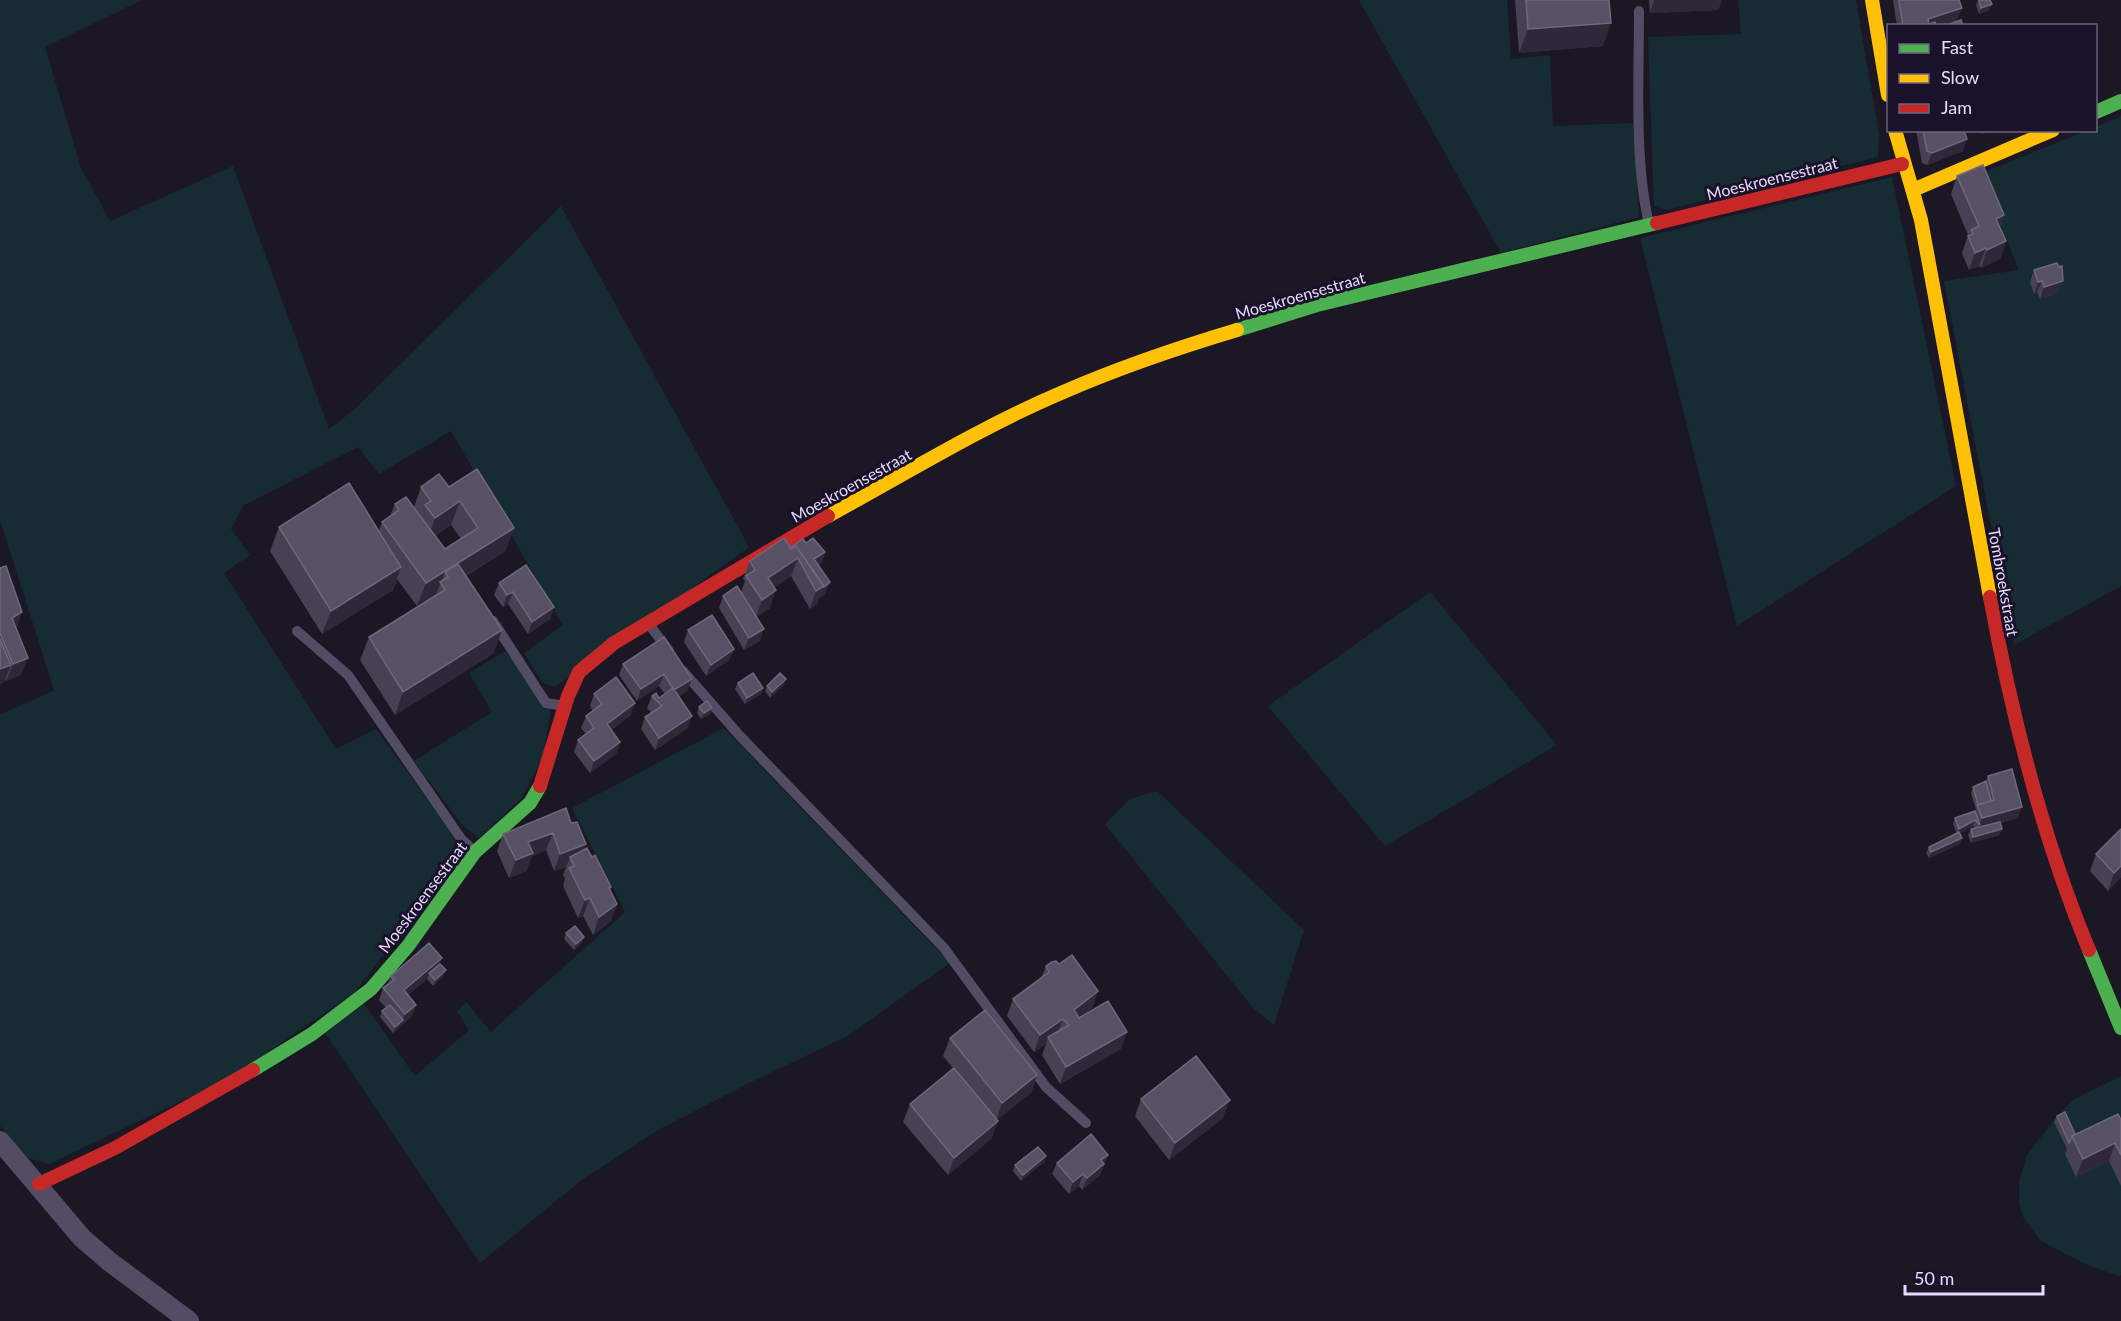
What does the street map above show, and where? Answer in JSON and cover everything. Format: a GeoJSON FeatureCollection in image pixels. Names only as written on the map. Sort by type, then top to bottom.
{"type":"FeatureCollection","features":[{"type":"Feature","properties":{"kind":"street"},"geometry":{"type":"LineString","coordinates":[[1872,0],[1887,89]]}},
{"type":"Feature","properties":{"kind":"street"},"geometry":{"type":"LineString","coordinates":[[2097,112],[2121,101]]}},
{"type":"Feature","properties":{"kind":"street","name":"Tombroekstraat"},"geometry":{"type":"LineString","coordinates":[[1895,132],[1902,164],[1913,190],[1926,248],[2002,662],[2021,744],[2068,900],[2121,1028]]}},
{"type":"Feature","properties":{"kind":"street"},"geometry":{"type":"LineString","coordinates":[[1913,190],[2047,132]]}},
{"type":"Feature","properties":{"kind":"street","name":"Moeskroensestraat"},"geometry":{"type":"LineString","coordinates":[[39,1184],[125,1142],[224,1088],[312,1034],[371,989],[408,946],[476,852],[530,803],[544,778],[565,706],[579,672],[614,643],[969,438],[1070,388],[1164,352],[1317,305],[1902,164]]}},
{"type":"Feature","properties":{"kind":"street"},"geometry":{"type":"LineString","coordinates":[[0,1141],[39,1184],[82,1238],[110,1262],[189,1321]]}},
{"type":"Feature","properties":{"kind":"lane"},"geometry":{"type":"LineString","coordinates":[[1639,11],[1640,115],[1645,205],[1649,224]]}},
{"type":"Feature","properties":{"kind":"lane"},"geometry":{"type":"LineString","coordinates":[[488,612],[546,703],[565,706]]}},
{"type":"Feature","properties":{"kind":"lane"},"geometry":{"type":"LineString","coordinates":[[648,623],[688,678],[740,736],[944,948],[1046,1088],[1086,1122]]}},
{"type":"Feature","properties":{"kind":"lane"},"geometry":{"type":"LineString","coordinates":[[297,631],[348,675],[462,840],[476,852]]}},
{"type":"Feature","properties":{"kind":"green space"},"geometry":{"type":"Polygon","coordinates":[[[0,0],[142,0],[45,47],[81,168],[110,221],[233,166],[329,429],[355,409],[561,206],[749,547],[555,687],[543,683],[524,653],[563,625],[451,431],[379,474],[358,447],[243,506],[231,529],[250,555],[224,573],[336,749],[376,729],[448,828],[456,843],[457,860],[354,993],[230,1078],[49,1164],[27,1158],[0,1126],[0,715],[54,690],[0,520],[0,0]]]}},
{"type":"Feature","properties":{"kind":"green space"},"geometry":{"type":"Polygon","coordinates":[[[1359,0],[1507,0],[1511,59],[1550,55],[1553,126],[1633,123],[1639,217],[1501,253],[1359,0]]]}},
{"type":"Feature","properties":{"kind":"green space"},"geometry":{"type":"Polygon","coordinates":[[[1738,0],[1856,0],[1879,134],[1878,157],[1666,210],[1654,206],[1648,37],[1741,34],[1738,0]]]}},
{"type":"Feature","properties":{"kind":"green space"},"geometry":{"type":"Polygon","coordinates":[[[2121,116],[2121,586],[2014,645],[1944,281],[2019,270],[1979,174],[2084,132],[2097,132],[2097,127],[2121,116]]]}},
{"type":"Feature","properties":{"kind":"green space"},"geometry":{"type":"Polygon","coordinates":[[[1892,177],[1956,486],[1737,626],[1640,238],[1892,177]]]}},
{"type":"Feature","properties":{"kind":"green space"},"geometry":{"type":"Polygon","coordinates":[[[1430,592],[1557,745],[1385,846],[1268,706],[1430,592]]]}},
{"type":"Feature","properties":{"kind":"green space"},"geometry":{"type":"Polygon","coordinates":[[[505,651],[551,709],[543,756],[522,798],[479,838],[463,826],[414,761],[492,712],[469,673],[505,651]]]}},
{"type":"Feature","properties":{"kind":"green space"},"geometry":{"type":"Polygon","coordinates":[[[724,728],[950,963],[848,1036],[660,1129],[583,1179],[480,1263],[325,1033],[364,1004],[415,1076],[469,1030],[457,1011],[466,1002],[491,1032],[625,912],[572,808],[724,728]]]}},
{"type":"Feature","properties":{"kind":"green space"},"geometry":{"type":"Polygon","coordinates":[[[1157,791],[1304,930],[1274,1025],[1253,1008],[1105,824],[1130,799],[1157,791]]]}},
{"type":"Feature","properties":{"kind":"green space"},"geometry":{"type":"Polygon","coordinates":[[[2121,1076],[2121,1275],[2118,1276],[2085,1264],[2041,1241],[2023,1217],[2019,1203],[2019,1181],[2027,1155],[2054,1120],[2074,1099],[2121,1076]]]}},
{"type":"Feature","properties":{"kind":"building"},"geometry":{"type":"Polygon","coordinates":[[[1526,0],[1609,0],[1611,23],[1528,29],[1526,0]]]}},
{"type":"Feature","properties":{"kind":"building"},"geometry":{"type":"Polygon","coordinates":[[[1899,0],[1959,0],[1962,8],[1928,19],[1929,24],[1903,24],[1899,0]]]}},
{"type":"Feature","properties":{"kind":"building"},"geometry":{"type":"Polygon","coordinates":[[[1979,0],[1990,0],[1992,4],[1981,8],[1979,0]]]}},
{"type":"Feature","properties":{"kind":"building"},"geometry":{"type":"Polygon","coordinates":[[[1961,20],[1962,24],[1949,24],[1961,20]]]}},
{"type":"Feature","properties":{"kind":"building"},"geometry":{"type":"Polygon","coordinates":[[[1923,132],[1964,132],[1967,139],[1932,153],[1927,151],[1923,132]]]}},
{"type":"Feature","properties":{"kind":"building"},"geometry":{"type":"Polygon","coordinates":[[[1983,165],[2004,215],[1996,219],[2006,241],[1975,253],[1968,236],[1973,234],[1971,230],[1979,226],[1957,176],[1983,165]]]}},
{"type":"Feature","properties":{"kind":"building"},"geometry":{"type":"Polygon","coordinates":[[[2057,263],[2059,267],[2062,266],[2063,281],[2044,287],[2042,281],[2038,282],[2034,270],[2057,263]]]}},
{"type":"Feature","properties":{"kind":"building"},"geometry":{"type":"Polygon","coordinates":[[[477,469],[514,528],[426,583],[382,522],[399,510],[395,504],[406,497],[445,549],[478,528],[460,501],[435,518],[425,505],[431,501],[421,487],[439,474],[449,487],[477,469]]]}},
{"type":"Feature","properties":{"kind":"building"},"geometry":{"type":"Polygon","coordinates":[[[349,483],[401,567],[331,611],[279,527],[349,483]]]}},
{"type":"Feature","properties":{"kind":"building"},"geometry":{"type":"Polygon","coordinates":[[[784,538],[791,549],[796,546],[824,586],[816,591],[798,558],[768,578],[776,590],[762,600],[746,576],[755,570],[750,561],[784,538]]]}},
{"type":"Feature","properties":{"kind":"building"},"geometry":{"type":"Polygon","coordinates":[[[813,538],[825,552],[814,559],[830,582],[824,587],[796,546],[791,547],[803,539],[806,543],[813,538]]]}},
{"type":"Feature","properties":{"kind":"building"},"geometry":{"type":"Polygon","coordinates":[[[458,564],[502,630],[403,692],[369,637],[445,590],[440,582],[448,577],[445,572],[458,564]]]}},
{"type":"Feature","properties":{"kind":"building"},"geometry":{"type":"Polygon","coordinates":[[[526,565],[554,607],[532,622],[513,592],[507,595],[499,583],[526,565]]]}},
{"type":"Feature","properties":{"kind":"building"},"geometry":{"type":"Polygon","coordinates":[[[6,566],[22,612],[12,618],[28,658],[13,664],[0,633],[0,568],[6,566]]]}},
{"type":"Feature","properties":{"kind":"building"},"geometry":{"type":"Polygon","coordinates":[[[737,586],[764,629],[749,638],[723,596],[737,586]]]}},
{"type":"Feature","properties":{"kind":"building"},"geometry":{"type":"Polygon","coordinates":[[[712,615],[734,649],[711,665],[688,630],[712,615]]]}},
{"type":"Feature","properties":{"kind":"building"},"geometry":{"type":"Polygon","coordinates":[[[664,637],[692,679],[674,690],[664,674],[641,689],[623,664],[664,637]]]}},
{"type":"Feature","properties":{"kind":"building"},"geometry":{"type":"Polygon","coordinates":[[[0,639],[11,665],[0,669],[0,639]]]}},
{"type":"Feature","properties":{"kind":"building"},"geometry":{"type":"Polygon","coordinates":[[[753,673],[763,688],[747,698],[738,683],[753,673]]]}},
{"type":"Feature","properties":{"kind":"building"},"geometry":{"type":"Polygon","coordinates":[[[780,673],[786,679],[772,692],[767,686],[780,673]]]}},
{"type":"Feature","properties":{"kind":"building"},"geometry":{"type":"Polygon","coordinates":[[[616,677],[635,703],[607,724],[620,742],[594,761],[578,740],[594,728],[586,716],[602,704],[594,694],[616,677]]]}},
{"type":"Feature","properties":{"kind":"building"},"geometry":{"type":"Polygon","coordinates":[[[673,688],[692,716],[659,738],[645,717],[662,706],[652,696],[656,693],[659,698],[673,688]]]}},
{"type":"Feature","properties":{"kind":"building"},"geometry":{"type":"Polygon","coordinates":[[[707,701],[712,708],[704,713],[699,707],[707,701]]]}},
{"type":"Feature","properties":{"kind":"building"},"geometry":{"type":"Polygon","coordinates":[[[2012,769],[2022,807],[1982,818],[1977,805],[1994,800],[1988,776],[2012,769]]]}},
{"type":"Feature","properties":{"kind":"building"},"geometry":{"type":"Polygon","coordinates":[[[1986,781],[1991,801],[1978,805],[1973,787],[1986,781]]]}},
{"type":"Feature","properties":{"kind":"building"},"geometry":{"type":"Polygon","coordinates":[[[566,808],[571,823],[577,822],[586,844],[560,854],[553,833],[528,842],[533,853],[516,860],[503,834],[566,808]]]}},
{"type":"Feature","properties":{"kind":"building"},"geometry":{"type":"Polygon","coordinates":[[[1975,811],[1980,825],[1975,820],[1959,829],[1955,818],[1975,811]]]}},
{"type":"Feature","properties":{"kind":"building"},"geometry":{"type":"Polygon","coordinates":[[[2000,822],[2002,829],[1973,837],[1971,829],[2000,822]]]}},
{"type":"Feature","properties":{"kind":"building"},"geometry":{"type":"Polygon","coordinates":[[[2121,829],[2121,866],[2114,873],[2096,854],[2121,829]]]}},
{"type":"Feature","properties":{"kind":"building"},"geometry":{"type":"Polygon","coordinates":[[[1959,832],[1962,838],[1931,852],[1929,847],[1959,832]]]}},
{"type":"Feature","properties":{"kind":"building"},"geometry":{"type":"Polygon","coordinates":[[[587,848],[592,857],[595,855],[617,904],[599,917],[590,898],[585,900],[569,868],[574,866],[570,857],[587,848]]]}},
{"type":"Feature","properties":{"kind":"building"},"geometry":{"type":"Polygon","coordinates":[[[575,926],[584,937],[576,944],[566,933],[575,926]]]}},
{"type":"Feature","properties":{"kind":"building"},"geometry":{"type":"Polygon","coordinates":[[[429,943],[442,958],[404,990],[416,1005],[405,1014],[383,988],[394,980],[391,976],[429,943]]]}},
{"type":"Feature","properties":{"kind":"building"},"geometry":{"type":"Polygon","coordinates":[[[1072,955],[1098,991],[1074,1010],[1079,1018],[1108,1001],[1127,1032],[1066,1067],[1048,1037],[1069,1025],[1063,1019],[1040,1035],[1013,999],[1049,972],[1046,966],[1056,961],[1059,964],[1072,955]]]}},
{"type":"Feature","properties":{"kind":"building"},"geometry":{"type":"Polygon","coordinates":[[[440,964],[446,970],[435,980],[429,973],[440,964]]]}},
{"type":"Feature","properties":{"kind":"building"},"geometry":{"type":"Polygon","coordinates":[[[390,1005],[403,1020],[395,1027],[382,1011],[390,1005]]]}},
{"type":"Feature","properties":{"kind":"building"},"geometry":{"type":"Polygon","coordinates":[[[985,1010],[1037,1075],[1002,1103],[950,1038],[985,1010]]]}},
{"type":"Feature","properties":{"kind":"building"},"geometry":{"type":"Polygon","coordinates":[[[1196,1056],[1230,1100],[1175,1143],[1141,1099],[1196,1056]]]}},
{"type":"Feature","properties":{"kind":"building"},"geometry":{"type":"Polygon","coordinates":[[[954,1068],[998,1121],[954,1158],[910,1104],[954,1068]]]}},
{"type":"Feature","properties":{"kind":"building"},"geometry":{"type":"Polygon","coordinates":[[[2065,1112],[2075,1134],[2069,1143],[2057,1116],[2065,1112]]]}},
{"type":"Feature","properties":{"kind":"building"},"geometry":{"type":"Polygon","coordinates":[[[2118,1114],[2121,1120],[2121,1155],[2115,1143],[2083,1159],[2072,1136],[2118,1114]]]}},
{"type":"Feature","properties":{"kind":"building"},"geometry":{"type":"Polygon","coordinates":[[[1091,1134],[1108,1155],[1101,1160],[1104,1164],[1087,1178],[1083,1174],[1073,1182],[1057,1163],[1091,1134]]]}},
{"type":"Feature","properties":{"kind":"building"},"geometry":{"type":"Polygon","coordinates":[[[1038,1147],[1046,1156],[1023,1175],[1015,1165],[1038,1147]]]}},
{"type":"Feature","properties":{"kind":"traffic: fast"},"geometry":{"type":"LineString","coordinates":[[2097,112],[2121,101]]}},
{"type":"Feature","properties":{"kind":"traffic: fast"},"geometry":{"type":"LineString","coordinates":[[1237,330],[1317,305],[1657,223]]}},
{"type":"Feature","properties":{"kind":"traffic: fast"},"geometry":{"type":"LineString","coordinates":[[253,1070],[312,1034],[371,989],[408,946],[475,852],[530,803],[540,786]]}},
{"type":"Feature","properties":{"kind":"traffic: fast"},"geometry":{"type":"LineString","coordinates":[[2089,950],[2121,1028]]}},
{"type":"Feature","properties":{"kind":"traffic: slow"},"geometry":{"type":"LineString","coordinates":[[1872,0],[1887,89]]}},
{"type":"Feature","properties":{"kind":"traffic: slow"},"geometry":{"type":"LineString","coordinates":[[1896,132],[1921,220],[1990,597]]}},
{"type":"Feature","properties":{"kind":"traffic: slow"},"geometry":{"type":"LineString","coordinates":[[1913,190],[2048,132]]}},
{"type":"Feature","properties":{"kind":"traffic: slow"},"geometry":{"type":"LineString","coordinates":[[828,516],[1031,406],[1126,367],[1237,330]]}},
{"type":"Feature","properties":{"kind":"traffic: jam"},"geometry":{"type":"LineString","coordinates":[[1657,223],[1902,164]]}},
{"type":"Feature","properties":{"kind":"traffic: jam"},"geometry":{"type":"LineString","coordinates":[[540,786],[568,696],[579,672],[614,643],[828,516]]}},
{"type":"Feature","properties":{"kind":"traffic: jam"},"geometry":{"type":"LineString","coordinates":[[1990,597],[2008,687],[2030,776],[2057,864],[2089,950]]}},
{"type":"Feature","properties":{"kind":"traffic: jam"},"geometry":{"type":"LineString","coordinates":[[39,1184],[115,1148],[253,1070]]}}]}
